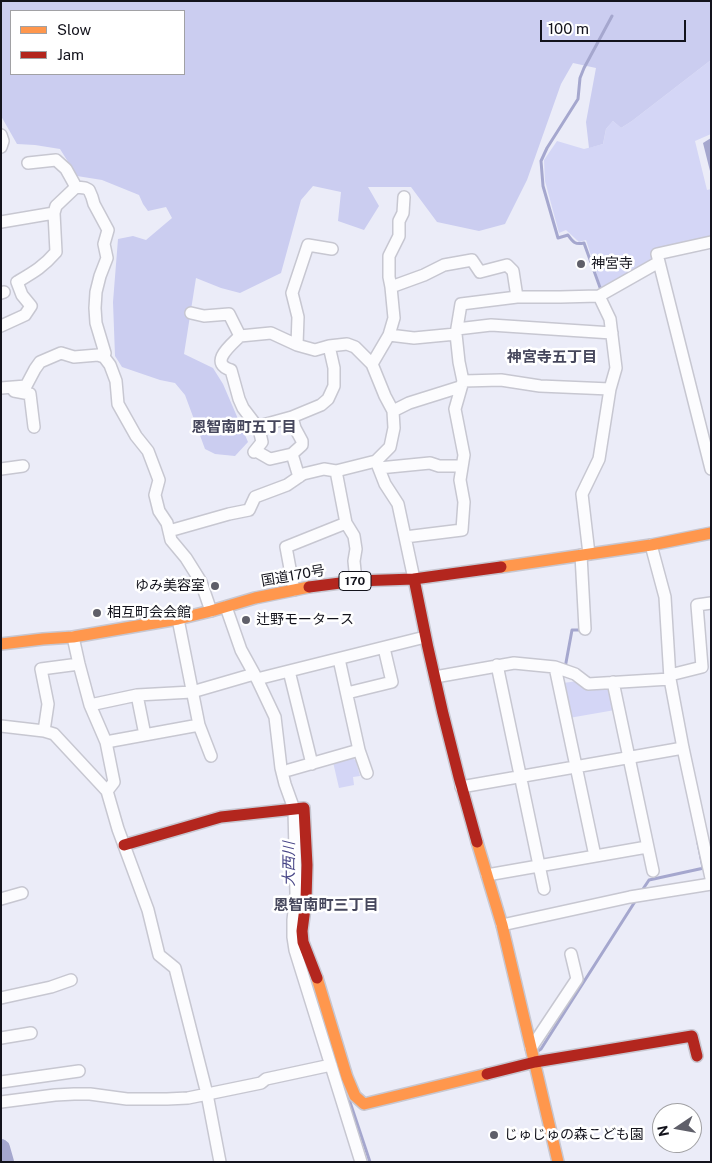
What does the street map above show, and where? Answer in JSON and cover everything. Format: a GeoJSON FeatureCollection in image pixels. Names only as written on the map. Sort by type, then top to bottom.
{"type":"FeatureCollection","features":[{"type":"Feature","properties":{"kind":"main road","name":"国道170号"},"geometry":{"type":"LineString","coordinates":[[1,644],[73,637],[178,619],[255,598],[294,590],[356,581],[414,579],[651,545],[711,533]]}},
{"type":"Feature","properties":{"kind":"main road"},"geometry":{"type":"LineString","coordinates":[[414,579],[434,677],[461,787],[502,925],[558,1162]]}},
{"type":"Feature","properties":{"kind":"main road"},"geometry":{"type":"LineString","coordinates":[[124,846],[222,817],[304,808],[307,864],[306,900],[302,931],[303,942],[316,974],[343,1083],[364,1104],[535,1062],[692,1036],[697,1056]]}},
{"type":"Feature","properties":{"kind":"street"},"geometry":{"type":"LineString","coordinates":[[1,135],[3,141],[1,148]]}},
{"type":"Feature","properties":{"kind":"street"},"geometry":{"type":"LineString","coordinates":[[28,163],[56,160],[66,169],[76,187]]}},
{"type":"Feature","properties":{"kind":"street"},"geometry":{"type":"LineString","coordinates":[[1,326],[25,316],[31,306],[22,295],[17,282],[36,271],[56,252],[54,213],[56,206],[76,187],[85,188],[89,190],[108,230],[104,244],[107,258],[96,292],[95,308],[96,323],[105,353],[104,358]]}},
{"type":"Feature","properties":{"kind":"street"},"geometry":{"type":"LineString","coordinates":[[372,364],[390,335],[394,318],[389,277],[389,256],[399,236],[404,197]]}},
{"type":"Feature","properties":{"kind":"street"},"geometry":{"type":"LineString","coordinates":[[1,222],[54,213]]}},
{"type":"Feature","properties":{"kind":"street"},"geometry":{"type":"LineString","coordinates":[[711,242],[658,254],[711,469]]}},
{"type":"Feature","properties":{"kind":"street"},"geometry":{"type":"LineString","coordinates":[[298,345],[298,318],[292,293],[308,245],[332,249]]}},
{"type":"Feature","properties":{"kind":"street"},"geometry":{"type":"LineString","coordinates":[[391,286],[424,275],[444,265],[472,260],[480,272],[507,265],[513,271],[517,297]]}},
{"type":"Feature","properties":{"kind":"street"},"geometry":{"type":"LineString","coordinates":[[405,536],[462,530],[464,502],[460,480],[464,455],[455,409],[461,384],[457,331],[461,304],[517,297],[560,298],[599,296],[659,262]]}},
{"type":"Feature","properties":{"kind":"street"},"geometry":{"type":"LineString","coordinates":[[586,629],[582,494],[599,458],[610,389],[616,368],[610,319],[599,296]]}},
{"type":"Feature","properties":{"kind":"street"},"geometry":{"type":"LineString","coordinates":[[191,313],[204,316],[229,314],[240,336]]}},
{"type":"Feature","properties":{"kind":"street"},"geometry":{"type":"LineString","coordinates":[[390,335],[414,338],[491,325],[612,333]]}},
{"type":"Feature","properties":{"kind":"street"},"geometry":{"type":"LineString","coordinates":[[292,417],[302,445],[292,454],[270,458],[255,452],[262,442],[259,429],[243,408],[231,370],[221,363],[225,350],[240,336],[271,333],[315,350],[346,344],[355,347],[372,364],[393,411],[394,428],[390,447],[377,465]]}},
{"type":"Feature","properties":{"kind":"street"},"geometry":{"type":"LineString","coordinates":[[259,429],[263,425],[292,417],[321,405],[328,399],[334,386],[334,368],[329,346]]}},
{"type":"Feature","properties":{"kind":"street"},"geometry":{"type":"LineString","coordinates":[[1,388],[26,386],[40,362],[61,353],[74,357],[98,355],[104,358],[110,365],[116,381],[118,404],[136,436],[148,451],[158,480],[155,495],[159,511],[167,523],[171,540],[186,558],[201,582],[210,611]]}},
{"type":"Feature","properties":{"kind":"street"},"geometry":{"type":"LineString","coordinates":[[393,411],[409,403],[461,384],[501,380],[540,386],[610,389]]}},
{"type":"Feature","properties":{"kind":"street"},"geometry":{"type":"LineString","coordinates":[[1,388],[30,394],[34,427]]}},
{"type":"Feature","properties":{"kind":"street"},"geometry":{"type":"LineString","coordinates":[[292,454],[299,477]]}},
{"type":"Feature","properties":{"kind":"street"},"geometry":{"type":"LineString","coordinates":[[169,532],[249,510],[255,497],[288,485],[303,474],[324,469],[336,470],[377,465],[430,463],[439,466],[462,466]]}},
{"type":"Feature","properties":{"kind":"street"},"geometry":{"type":"LineString","coordinates":[[377,465],[385,484],[398,504],[414,579]]}},
{"type":"Feature","properties":{"kind":"street"},"geometry":{"type":"LineString","coordinates":[[1,469],[23,466]]}},
{"type":"Feature","properties":{"kind":"street"},"geometry":{"type":"LineString","coordinates":[[336,470],[346,523],[354,536],[356,581]]}},
{"type":"Feature","properties":{"kind":"street"},"geometry":{"type":"LineString","coordinates":[[294,590],[286,547],[346,523]]}},
{"type":"Feature","properties":{"kind":"street"},"geometry":{"type":"LineString","coordinates":[[651,545],[665,597],[670,677],[709,868]]}},
{"type":"Feature","properties":{"kind":"street"},"geometry":{"type":"LineString","coordinates":[[434,677],[514,662],[555,667],[575,674],[588,684],[670,677],[702,668],[697,605],[711,602]]}},
{"type":"Feature","properties":{"kind":"street"},"geometry":{"type":"LineString","coordinates":[[226,607],[241,650],[275,717],[285,784],[294,809],[296,894],[293,937],[295,950],[331,1065],[343,1083],[361,1162]]}},
{"type":"Feature","properties":{"kind":"street"},"geometry":{"type":"LineString","coordinates":[[178,619],[199,725],[211,756]]}},
{"type":"Feature","properties":{"kind":"street"},"geometry":{"type":"LineString","coordinates":[[73,637],[90,705],[106,742],[114,782],[107,791]]}},
{"type":"Feature","properties":{"kind":"street"},"geometry":{"type":"LineString","coordinates":[[90,705],[137,695],[192,692],[289,671],[426,637]]}},
{"type":"Feature","properties":{"kind":"street"},"geometry":{"type":"LineString","coordinates":[[347,693],[392,682],[384,648]]}},
{"type":"Feature","properties":{"kind":"street"},"geometry":{"type":"LineString","coordinates":[[339,659],[359,750],[366,773]]}},
{"type":"Feature","properties":{"kind":"street"},"geometry":{"type":"LineString","coordinates":[[44,731],[48,704],[41,669],[79,664]]}},
{"type":"Feature","properties":{"kind":"street"},"geometry":{"type":"LineString","coordinates":[[497,665],[544,889]]}},
{"type":"Feature","properties":{"kind":"street"},"geometry":{"type":"LineString","coordinates":[[555,667],[595,856]]}},
{"type":"Feature","properties":{"kind":"street"},"geometry":{"type":"LineString","coordinates":[[289,671],[312,764]]}},
{"type":"Feature","properties":{"kind":"street"},"geometry":{"type":"LineString","coordinates":[[613,682],[652,871]]}},
{"type":"Feature","properties":{"kind":"street"},"geometry":{"type":"LineString","coordinates":[[137,695],[145,735]]}},
{"type":"Feature","properties":{"kind":"street"},"geometry":{"type":"LineString","coordinates":[[106,742],[199,725]]}},
{"type":"Feature","properties":{"kind":"street"},"geometry":{"type":"LineString","coordinates":[[1,726],[54,734],[107,791],[118,829],[148,910],[159,956],[175,968],[207,1094],[220,1162]]}},
{"type":"Feature","properties":{"kind":"street"},"geometry":{"type":"LineString","coordinates":[[461,787],[683,748]]}},
{"type":"Feature","properties":{"kind":"street"},"geometry":{"type":"LineString","coordinates":[[289,770],[359,750]]}},
{"type":"Feature","properties":{"kind":"street"},"geometry":{"type":"LineString","coordinates":[[487,874],[647,847]]}},
{"type":"Feature","properties":{"kind":"street"},"geometry":{"type":"LineString","coordinates":[[502,925],[630,897],[711,884]]}},
{"type":"Feature","properties":{"kind":"street"},"geometry":{"type":"LineString","coordinates":[[1,899],[22,893]]}},
{"type":"Feature","properties":{"kind":"street"},"geometry":{"type":"LineString","coordinates":[[531,1048],[577,979],[571,954]]}},
{"type":"Feature","properties":{"kind":"street"},"geometry":{"type":"LineString","coordinates":[[1,998],[51,987],[71,980]]}},
{"type":"Feature","properties":{"kind":"street"},"geometry":{"type":"LineString","coordinates":[[1,1038],[31,1033]]}},
{"type":"Feature","properties":{"kind":"street"},"geometry":{"type":"LineString","coordinates":[[1,1102],[55,1094],[90,1094],[127,1099],[188,1098],[261,1083],[266,1080],[331,1065]]}},
{"type":"Feature","properties":{"kind":"street"},"geometry":{"type":"LineString","coordinates":[[1,1082],[79,1071]]}},
{"type":"Feature","properties":{"kind":"shaded area"},"geometry":{"type":"Polygon","coordinates":[[[1,1],[711,1],[711,60],[621,128],[613,121],[606,129],[603,144],[589,148],[586,122],[596,68],[573,63],[561,84],[527,180],[505,224],[479,231],[437,222],[411,187],[368,187],[379,206],[364,230],[338,221],[341,192],[313,186],[301,200],[281,273],[240,293],[196,278],[184,354],[213,368],[223,384],[248,442],[235,456],[215,454],[205,449],[185,395],[175,383],[122,367],[115,356],[113,302],[118,239],[133,236],[146,240],[172,218],[166,207],[148,211],[139,195],[102,180],[77,176],[60,149],[17,144],[1,116],[1,1]]]}},
{"type":"Feature","properties":{"kind":"shaded area"},"geometry":{"type":"Polygon","coordinates":[[[711,60],[711,134],[695,141],[707,190],[711,189],[711,240],[654,260],[602,290],[586,240],[579,242],[566,230],[559,233],[545,181],[544,160],[557,141],[584,149],[603,144],[606,129],[613,121],[621,128],[711,60]]]}},
{"type":"Feature","properties":{"kind":"shaded area"},"geometry":{"type":"Polygon","coordinates":[[[711,138],[711,171],[710,171],[703,143],[711,138]]]}},
{"type":"Feature","properties":{"kind":"shaded area"},"geometry":{"type":"Polygon","coordinates":[[[578,681],[607,684],[612,692],[615,710],[569,718],[563,683],[578,681]]]}},
{"type":"Feature","properties":{"kind":"shaded area"},"geometry":{"type":"Polygon","coordinates":[[[353,758],[356,761],[360,776],[353,777],[354,785],[339,788],[333,762],[353,758]]]}},
{"type":"Feature","properties":{"kind":"waterway"},"geometry":{"type":"LineString","coordinates":[[602,293],[584,243],[578,244],[568,235],[558,238],[543,186],[541,161],[547,148],[578,99],[580,78],[584,68],[612,16]]}},
{"type":"Feature","properties":{"kind":"waterway"},"geometry":{"type":"LineString","coordinates":[[565,668],[572,630],[582,630]]}},
{"type":"Feature","properties":{"kind":"waterway"},"geometry":{"type":"LineString","coordinates":[[698,843],[703,868]]}},
{"type":"Feature","properties":{"kind":"waterway"},"geometry":{"type":"LineString","coordinates":[[641,892],[649,880],[704,868]]}},
{"type":"Feature","properties":{"kind":"waterway"},"geometry":{"type":"LineString","coordinates":[[538,1051],[636,900]]}},
{"type":"Feature","properties":{"kind":"waterway","name":"大西川"},"geometry":{"type":"LineString","coordinates":[[348,1096],[370,1162]]}},
{"type":"Feature","properties":{"kind":"waterway"},"geometry":{"type":"LineString","coordinates":[[1,1148],[5,1162]]}},
{"type":"Feature","properties":{"kind":"traffic: slow"},"geometry":{"type":"LineString","coordinates":[[501,567],[651,545],[711,533]]}},
{"type":"Feature","properties":{"kind":"traffic: slow"},"geometry":{"type":"LineString","coordinates":[[1,644],[73,637],[178,619],[255,598],[309,587]]}},
{"type":"Feature","properties":{"kind":"traffic: slow"},"geometry":{"type":"LineString","coordinates":[[477,842],[502,925],[558,1162]]}},
{"type":"Feature","properties":{"kind":"traffic: slow"},"geometry":{"type":"LineString","coordinates":[[317,978],[347,1077],[355,1096],[364,1104],[487,1074]]}},
{"type":"Feature","properties":{"kind":"traffic: jam"},"geometry":{"type":"LineString","coordinates":[[309,587],[356,581],[414,579],[501,567]]}},
{"type":"Feature","properties":{"kind":"traffic: jam"},"geometry":{"type":"LineString","coordinates":[[414,579],[443,712],[477,842]]}},
{"type":"Feature","properties":{"kind":"traffic: jam"},"geometry":{"type":"LineString","coordinates":[[124,845],[221,817],[304,808],[307,865],[306,900],[302,931],[303,942],[317,978]]}},
{"type":"Feature","properties":{"kind":"traffic: jam"},"geometry":{"type":"LineString","coordinates":[[487,1074],[535,1062],[692,1036],[697,1056]]}},
{"type":"Feature","properties":{"kind":"place","name":"神宮寺"},"geometry":{"type":"Point","coordinates":[581,264]}},
{"type":"Feature","properties":{"kind":"place","name":"ゆみ美容室"},"geometry":{"type":"Point","coordinates":[215,586]}},
{"type":"Feature","properties":{"kind":"place","name":"相互町会会館"},"geometry":{"type":"Point","coordinates":[97,613]}},
{"type":"Feature","properties":{"kind":"place","name":"辻野モータース"},"geometry":{"type":"Point","coordinates":[246,620]}},
{"type":"Feature","properties":{"kind":"place","name":"じゅじゅの森こども園"},"geometry":{"type":"Point","coordinates":[494,1135]}},
{"type":"Feature","properties":{"kind":"district","name":"神宮寺五丁目"},"geometry":{"type":"Point","coordinates":[552,357]}},
{"type":"Feature","properties":{"kind":"district","name":"恩智南町五丁目"},"geometry":{"type":"Point","coordinates":[244,427]}},
{"type":"Feature","properties":{"kind":"district","name":"恩智南町三丁目"},"geometry":{"type":"Point","coordinates":[326,905]}}]}
